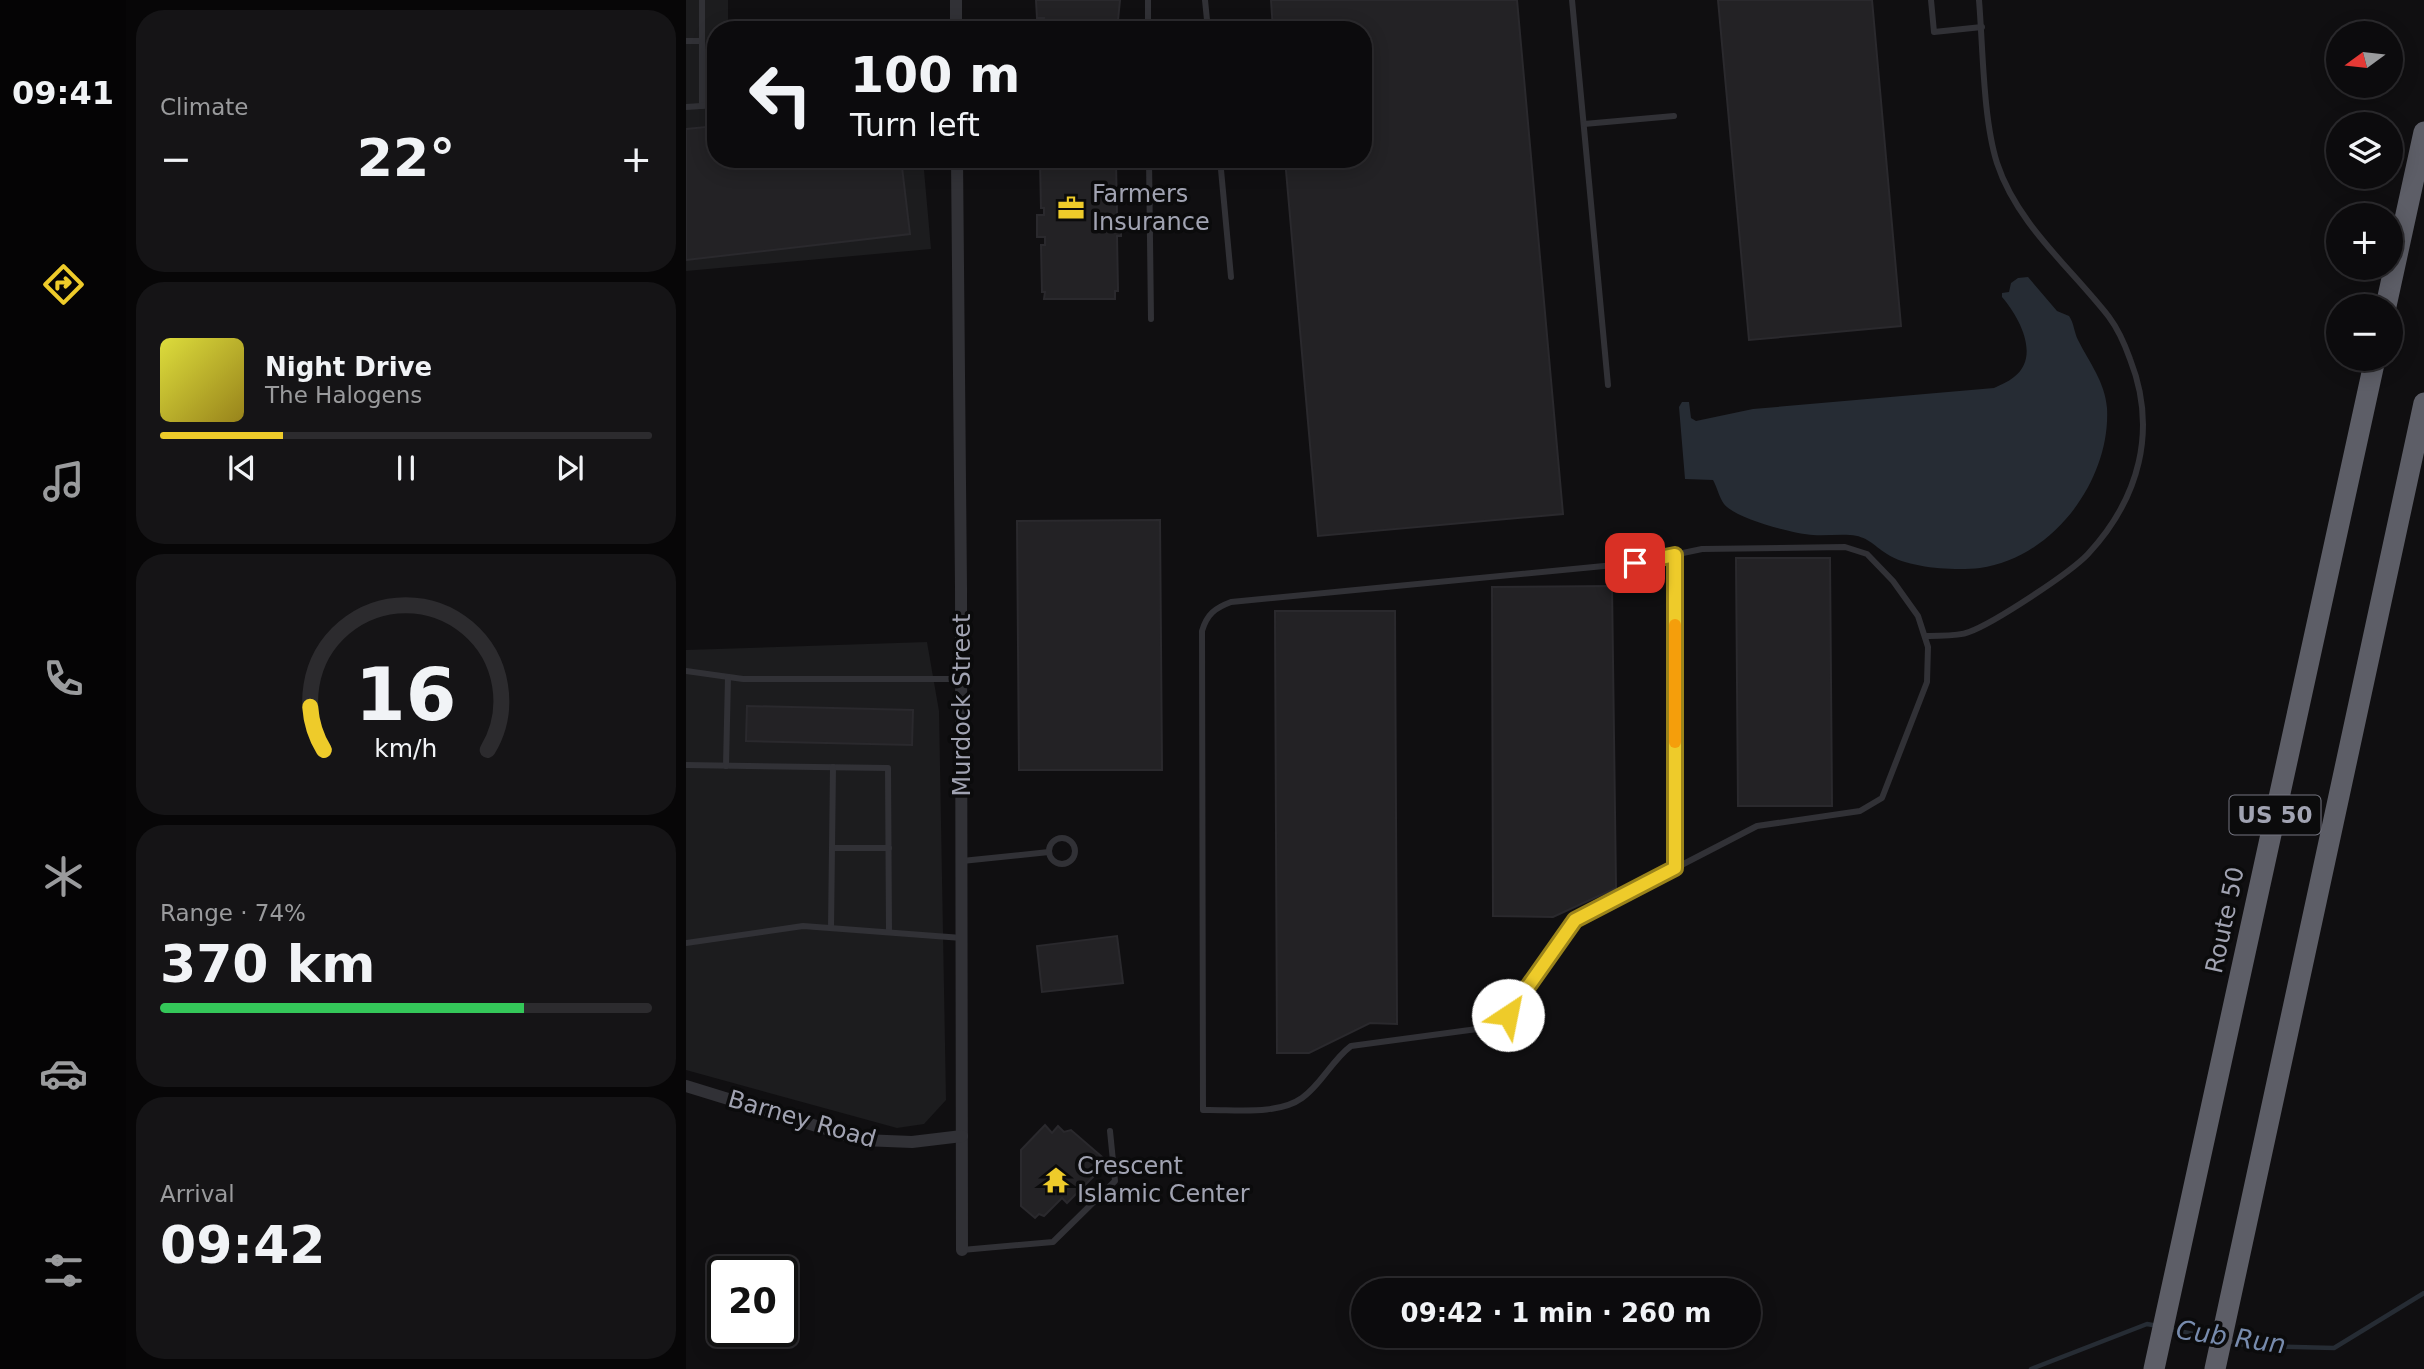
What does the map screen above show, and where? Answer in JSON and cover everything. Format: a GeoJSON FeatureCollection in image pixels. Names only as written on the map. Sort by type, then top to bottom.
{"type":"FeatureCollection","features":[{"type":"Feature","properties":{"kind":"highway"},"geometry":{"type":"LineString","coordinates":[[2389,294],[2424,132]]}},
{"type":"Feature","properties":{"kind":"highway","name":"Route 50"},"geometry":{"type":"LineString","coordinates":[[2154,1369],[2372,371]]}},
{"type":"Feature","properties":{"kind":"highway","name":"US 50"},"geometry":{"type":"LineString","coordinates":[[2216,1369],[2424,403]]}},
{"type":"Feature","properties":{"kind":"street"},"geometry":{"type":"LineString","coordinates":[[956,0],[956,21]]}},
{"type":"Feature","properties":{"kind":"street","name":"Murdock Street"},"geometry":{"type":"LineString","coordinates":[[957,168],[962,679],[962,1250]]}},
{"type":"Feature","properties":{"kind":"street","name":"Barney Road"},"geometry":{"type":"LineString","coordinates":[[686,1086],[862,1140],[912,1142],[962,1136]]}},
{"type":"Feature","properties":{"kind":"lane"},"geometry":{"type":"LineString","coordinates":[[702,0],[702,106]]}},
{"type":"Feature","properties":{"kind":"lane"},"geometry":{"type":"LineString","coordinates":[[1148,0],[1148,21]]}},
{"type":"Feature","properties":{"kind":"lane"},"geometry":{"type":"LineString","coordinates":[[1205,0],[1207,21]]}},
{"type":"Feature","properties":{"kind":"lane"},"geometry":{"type":"LineString","coordinates":[[1572,0],[1608,385]]}},
{"type":"Feature","properties":{"kind":"lane"},"geometry":{"type":"LineString","coordinates":[[1931,0],[1934,32],[1982,27]]}},
{"type":"Feature","properties":{"kind":"lane"},"geometry":{"type":"LineString","coordinates":[[1927,636],[1968,633],[2053,582],[2084,558],[2106,534],[2124,507],[2136,478],[2144,442],[2138,380],[2124,343],[2111,319],[2029,223],[2011,195],[1997,162],[1979,0]]}},
{"type":"Feature","properties":{"kind":"lane"},"geometry":{"type":"LineString","coordinates":[[686,41],[702,41]]}},
{"type":"Feature","properties":{"kind":"lane"},"geometry":{"type":"LineString","coordinates":[[686,107],[707,106]]}},
{"type":"Feature","properties":{"kind":"lane"},"geometry":{"type":"LineString","coordinates":[[1584,124],[1674,116]]}},
{"type":"Feature","properties":{"kind":"lane"},"geometry":{"type":"LineString","coordinates":[[1149,168],[1151,319]]}},
{"type":"Feature","properties":{"kind":"lane"},"geometry":{"type":"LineString","coordinates":[[1221,168],[1231,276]]}},
{"type":"Feature","properties":{"kind":"lane"},"geometry":{"type":"LineString","coordinates":[[1702,549],[1857,549],[1875,561],[1893,581],[1909,601],[1927,636],[1930,667],[1927,682],[1882,797],[1860,811],[1757,826],[1575,920],[1508,1015],[1492,1027],[1351,1046],[1339,1055],[1303,1098],[1286,1106],[1203,1110],[1202,631],[1206,619],[1215,608],[1231,602],[1635,563],[1702,549]]}},
{"type":"Feature","properties":{"kind":"lane"},"geometry":{"type":"LineString","coordinates":[[1675,555],[1675,868]]}},
{"type":"Feature","properties":{"kind":"lane"},"geometry":{"type":"LineString","coordinates":[[686,671],[728,677],[962,679]]}},
{"type":"Feature","properties":{"kind":"lane"},"geometry":{"type":"LineString","coordinates":[[726,766],[728,677]]}},
{"type":"Feature","properties":{"kind":"lane"},"geometry":{"type":"LineString","coordinates":[[686,765],[888,768],[889,932]]}},
{"type":"Feature","properties":{"kind":"lane"},"geometry":{"type":"LineString","coordinates":[[831,928],[833,767]]}},
{"type":"Feature","properties":{"kind":"lane"},"geometry":{"type":"LineString","coordinates":[[1062,838],[1073,843],[1076,852],[1070,863],[1061,865],[1052,861],[1049,852],[1051,844],[1062,838]]}},
{"type":"Feature","properties":{"kind":"lane"},"geometry":{"type":"LineString","coordinates":[[832,848],[889,848]]}},
{"type":"Feature","properties":{"kind":"lane"},"geometry":{"type":"LineString","coordinates":[[962,861],[1049,852]]}},
{"type":"Feature","properties":{"kind":"lane"},"geometry":{"type":"LineString","coordinates":[[686,943],[803,926],[962,938]]}},
{"type":"Feature","properties":{"kind":"lane"},"geometry":{"type":"LineString","coordinates":[[962,1250],[1053,1242],[1115,1181],[1110,1131]]}},
{"type":"Feature","properties":{"kind":"shaded area"},"geometry":{"type":"Polygon","coordinates":[[[686,0],[728,0],[728,21],[707,21],[707,168],[924,168],[931,249],[686,271],[686,0]]]}},
{"type":"Feature","properties":{"kind":"shaded area"},"geometry":{"type":"Polygon","coordinates":[[[2028,277],[2057,311],[2071,319],[2078,340],[2100,381],[2107,408],[2106,435],[2088,488],[2053,532],[2031,549],[2007,561],[1980,568],[1945,569],[1907,563],[1856,536],[1804,534],[1752,520],[1730,510],[1724,504],[1713,480],[1685,479],[1679,407],[1682,402],[1689,402],[1691,418],[1696,421],[1753,409],[1994,388],[2009,380],[2022,368],[2027,348],[2015,315],[2002,293],[2009,292],[2011,283],[2018,278],[2028,277]]]}},
{"type":"Feature","properties":{"kind":"shaded area"},"geometry":{"type":"Polygon","coordinates":[[[927,642],[939,711],[946,1100],[924,1124],[897,1128],[686,1070],[686,650],[927,642]]]}},
{"type":"Feature","properties":{"kind":"building"},"geometry":{"type":"Polygon","coordinates":[[[1036,0],[1120,0],[1118,21],[1043,21],[1044,18],[1037,18],[1036,0]]]}},
{"type":"Feature","properties":{"kind":"building"},"geometry":{"type":"Polygon","coordinates":[[[1271,0],[1517,0],[1563,514],[1318,536],[1286,168],[1372,168],[1372,21],[1272,21],[1271,0]]]}},
{"type":"Feature","properties":{"kind":"building"},"geometry":{"type":"Polygon","coordinates":[[[1718,0],[1872,0],[1901,326],[1749,340],[1718,0]]]}},
{"type":"Feature","properties":{"kind":"building"},"geometry":{"type":"Polygon","coordinates":[[[707,127],[707,168],[902,168],[910,234],[686,260],[686,129],[707,127]]]}},
{"type":"Feature","properties":{"kind":"building"},"geometry":{"type":"Polygon","coordinates":[[[1040,168],[1116,168],[1117,215],[1121,215],[1121,236],[1117,236],[1118,291],[1115,291],[1115,299],[1044,299],[1041,245],[1045,245],[1045,237],[1037,237],[1037,215],[1044,215],[1044,208],[1041,208],[1040,168]]]}},
{"type":"Feature","properties":{"kind":"building"},"geometry":{"type":"Polygon","coordinates":[[[1160,520],[1162,770],[1019,770],[1017,521],[1160,520]]]}},
{"type":"Feature","properties":{"kind":"building"},"geometry":{"type":"Polygon","coordinates":[[[1736,558],[1830,558],[1832,806],[1738,806],[1736,558]]]}},
{"type":"Feature","properties":{"kind":"building"},"geometry":{"type":"Polygon","coordinates":[[[1612,586],[1616,888],[1553,917],[1493,916],[1492,587],[1612,586]]]}},
{"type":"Feature","properties":{"kind":"building"},"geometry":{"type":"Polygon","coordinates":[[[1275,611],[1395,611],[1397,1024],[1370,1023],[1309,1053],[1277,1053],[1275,611]]]}},
{"type":"Feature","properties":{"kind":"building"},"geometry":{"type":"Polygon","coordinates":[[[747,706],[913,710],[912,745],[746,741],[747,706]]]}},
{"type":"Feature","properties":{"kind":"building"},"geometry":{"type":"Polygon","coordinates":[[[1117,936],[1123,983],[1042,992],[1037,946],[1117,936]]]}},
{"type":"Feature","properties":{"kind":"building","name":"Crescent Islamic Center"},"geometry":{"type":"Polygon","coordinates":[[[1045,1125],[1052,1133],[1058,1126],[1064,1132],[1071,1130],[1108,1162],[1067,1203],[1062,1198],[1044,1216],[1039,1214],[1035,1218],[1021,1206],[1021,1150],[1045,1125]]]}},
{"type":"Feature","properties":{"kind":"waterway","name":"Cub Run"},"geometry":{"type":"LineString","coordinates":[[2228,1341],[2250,1346],[2334,1348],[2424,1293]]}},
{"type":"Feature","properties":{"kind":"waterway","name":"Cub Run"},"geometry":{"type":"LineString","coordinates":[[2031,1369],[2147,1324],[2158,1326]]}},
{"type":"Feature","properties":{"kind":"waterway","name":"Cub Run"},"geometry":{"type":"LineString","coordinates":[[2170,1329],[2216,1339]]}},
{"type":"Feature","properties":{"kind":"slow traffic"},"geometry":{"type":"LineString","coordinates":[[1675,625],[1675,742]]}},
{"type":"Feature","properties":{"kind":"place","name":"Farmers Insurance"},"geometry":{"type":"Point","coordinates":[1071,208]}},
{"type":"Feature","properties":{"kind":"place","name":"Crescent Islamic Center"},"geometry":{"type":"Point","coordinates":[1056,1180]}},
{"type":"Feature","properties":{"kind":"route"},"geometry":{"type":"LineString","coordinates":[[1508,1015],[1575,920],[1675,868],[1675,555],[1635,563]]}}]}
